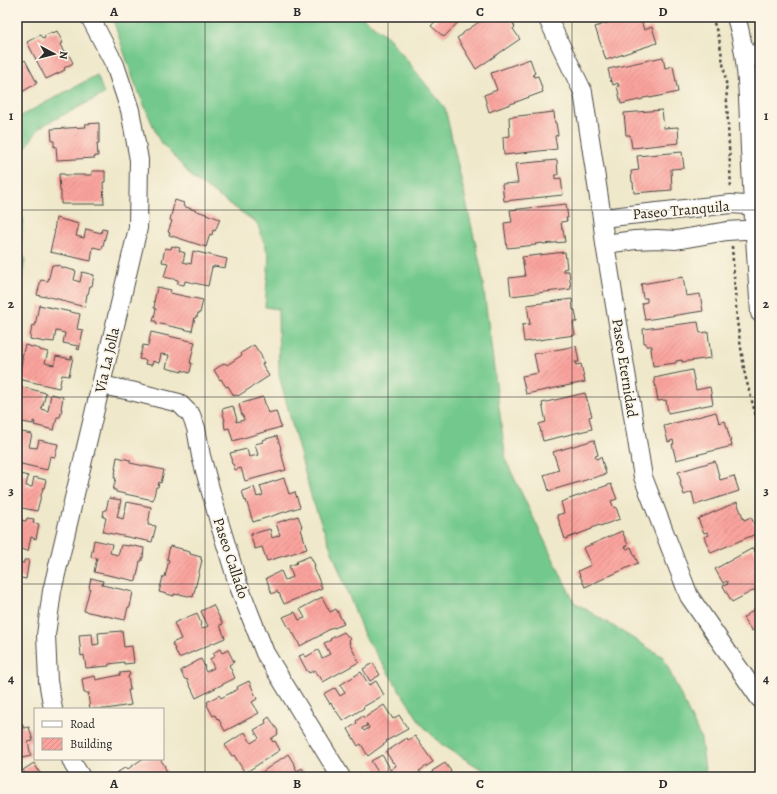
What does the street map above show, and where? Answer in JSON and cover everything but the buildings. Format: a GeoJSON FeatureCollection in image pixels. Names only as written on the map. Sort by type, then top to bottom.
{"type":"FeatureCollection","features":[{"type":"Feature","properties":{"kind":"street","name":"Via La Jolla"},"geometry":{"type":"LineString","coordinates":[[54,708],[48,681],[46,635],[52,591],[138,228],[139,160],[130,110],[115,65],[90,17]]}},
{"type":"Feature","properties":{"kind":"street","name":"Paseo Eternidad"},"geometry":{"type":"LineString","coordinates":[[547,17],[583,92],[605,244],[643,477],[689,596],[760,699]]}},
{"type":"Feature","properties":{"kind":"street"},"geometry":{"type":"LineString","coordinates":[[736,17],[745,62],[756,206],[760,313]]}},
{"type":"Feature","properties":{"kind":"street"},"geometry":{"type":"LineString","coordinates":[[745,62],[760,51]]}},
{"type":"Feature","properties":{"kind":"street","name":"Paseo Tranquila"},"geometry":{"type":"LineString","coordinates":[[602,218],[731,204],[756,206]]}},
{"type":"Feature","properties":{"kind":"street"},"geometry":{"type":"LineString","coordinates":[[655,213],[657,239]]}},
{"type":"Feature","properties":{"kind":"street","name":"Paseo Tranquila"},"geometry":{"type":"LineString","coordinates":[[605,244],[636,240],[676,240],[726,231],[757,229]]}},
{"type":"Feature","properties":{"kind":"street","name":"Paseo Callado"},"geometry":{"type":"LineString","coordinates":[[100,386],[130,391],[179,403],[191,415],[196,428],[201,456],[220,525],[236,577],[265,653],[341,777]]}},
{"type":"Feature","properties":{"kind":"street"},"geometry":{"type":"LineString","coordinates":[[71,760],[81,777]]}},
{"type":"Feature","properties":{"kind":"green space"},"geometry":{"type":"Polygon","coordinates":[[[112,17],[362,17],[389,38],[445,108],[481,268],[506,461],[574,602],[663,657],[701,739],[706,777],[494,777],[441,744],[422,725],[364,635],[312,499],[279,375],[278,309],[265,307],[269,256],[257,223],[194,179],[159,140],[134,81],[112,17]]]}},
{"type":"Feature","properties":{"kind":"green space"},"geometry":{"type":"Polygon","coordinates":[[[97,75],[104,94],[40,127],[17,160],[17,118],[97,75]]]}},
{"type":"Feature","properties":{"kind":"green space"},"geometry":{"type":"Polygon","coordinates":[[[17,209],[23,218],[20,251],[25,259],[17,306],[17,209]]]}}]}
